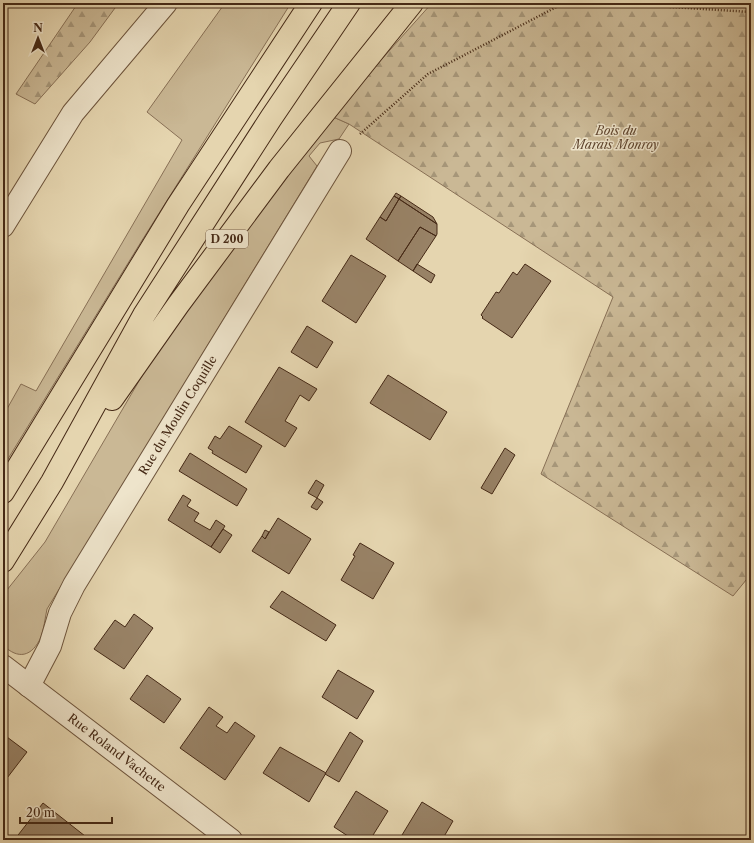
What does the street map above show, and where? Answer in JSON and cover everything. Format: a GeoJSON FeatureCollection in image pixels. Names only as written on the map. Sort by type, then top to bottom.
{"type":"FeatureCollection","features":[{"type":"Feature","properties":{"kind":"main road"},"geometry":{"type":"LineString","coordinates":[[3,492],[178,205],[311,3]]}},
{"type":"Feature","properties":{"kind":"main road","name":"D 200"},"geometry":{"type":"LineString","coordinates":[[3,561],[52,482],[148,310],[270,118],[349,3]]}},
{"type":"Feature","properties":{"kind":"main road","name":"D 200"},"geometry":{"type":"LineString","coordinates":[[52,482],[178,305],[279,169],[412,3]]}},
{"type":"Feature","properties":{"kind":"street"},"geometry":{"type":"LineString","coordinates":[[3,226],[73,113],[166,3]]}},
{"type":"Feature","properties":{"kind":"street","name":"Rue du Moulin Coquille"},"geometry":{"type":"LineString","coordinates":[[29,686],[50,646],[60,613],[74,585],[340,151]]}},
{"type":"Feature","properties":{"kind":"street","name":"Rue Roland Vachette"},"geometry":{"type":"LineString","coordinates":[[3,666],[231,840]]}},
{"type":"Feature","properties":{"kind":"path"},"geometry":{"type":"LineString","coordinates":[[340,151],[428,74],[564,3]]}},
{"type":"Feature","properties":{"kind":"path"},"geometry":{"type":"LineString","coordinates":[[607,3],[751,12]]}},
{"type":"Feature","properties":{"kind":"green space"},"geometry":{"type":"Polygon","coordinates":[[[78,3],[116,3],[115,8],[90,42],[35,104],[16,94],[78,3]]]}},
{"type":"Feature","properties":{"kind":"green space"},"geometry":{"type":"Polygon","coordinates":[[[225,3],[291,3],[141,242],[3,467],[3,416],[21,384],[36,391],[182,140],[147,112],[225,3]]]}},
{"type":"Feature","properties":{"kind":"green space","name":"Bois du Marais Monroy"},"geometry":{"type":"Polygon","coordinates":[[[432,3],[751,3],[751,574],[733,596],[541,474],[613,297],[349,124],[331,116],[432,3]]]}},
{"type":"Feature","properties":{"kind":"green space"},"geometry":{"type":"Polygon","coordinates":[[[331,116],[349,124],[339,139],[320,143],[309,156],[317,166],[47,609],[42,634],[37,644],[33,649],[24,654],[14,653],[3,645],[3,595],[45,542],[153,357],[231,248],[331,116]]]}},
{"type":"Feature","properties":{"kind":"building"},"geometry":{"type":"Polygon","coordinates":[[[396,193],[401,196],[399,199],[394,196],[396,193]]]}},
{"type":"Feature","properties":{"kind":"building"},"geometry":{"type":"Polygon","coordinates":[[[394,196],[399,199],[386,221],[380,217],[394,196]]]}},
{"type":"Feature","properties":{"kind":"building"},"geometry":{"type":"Polygon","coordinates":[[[401,196],[433,217],[437,224],[399,199],[401,196]]]}},
{"type":"Feature","properties":{"kind":"building"},"geometry":{"type":"Polygon","coordinates":[[[399,199],[437,224],[437,234],[436,236],[420,227],[398,261],[366,239],[380,217],[386,221],[399,199]]]}},
{"type":"Feature","properties":{"kind":"building"},"geometry":{"type":"Polygon","coordinates":[[[420,227],[436,236],[413,271],[398,261],[420,227]]]}},
{"type":"Feature","properties":{"kind":"building"},"geometry":{"type":"Polygon","coordinates":[[[351,255],[386,276],[356,323],[322,301],[351,255]]]}},
{"type":"Feature","properties":{"kind":"building"},"geometry":{"type":"Polygon","coordinates":[[[417,264],[435,275],[431,283],[413,271],[417,264]]]}},
{"type":"Feature","properties":{"kind":"building"},"geometry":{"type":"Polygon","coordinates":[[[525,264],[551,281],[512,338],[482,318],[483,317],[481,315],[496,292],[499,293],[513,272],[517,275],[525,264]]]}},
{"type":"Feature","properties":{"kind":"building"},"geometry":{"type":"Polygon","coordinates":[[[307,326],[333,342],[317,368],[291,352],[307,326]]]}},
{"type":"Feature","properties":{"kind":"building"},"geometry":{"type":"Polygon","coordinates":[[[279,367],[317,389],[309,401],[300,395],[285,421],[297,428],[285,447],[245,422],[279,367]]]}},
{"type":"Feature","properties":{"kind":"building"},"geometry":{"type":"Polygon","coordinates":[[[388,375],[447,412],[430,440],[370,403],[388,375]]]}},
{"type":"Feature","properties":{"kind":"building"},"geometry":{"type":"Polygon","coordinates":[[[229,426],[262,446],[246,473],[212,453],[213,451],[208,448],[215,436],[220,439],[229,426]]]}},
{"type":"Feature","properties":{"kind":"building"},"geometry":{"type":"Polygon","coordinates":[[[505,448],[515,455],[492,494],[481,488],[505,448]]]}},
{"type":"Feature","properties":{"kind":"building"},"geometry":{"type":"Polygon","coordinates":[[[190,453],[247,489],[237,506],[179,471],[190,453]]]}},
{"type":"Feature","properties":{"kind":"building"},"geometry":{"type":"Polygon","coordinates":[[[316,480],[324,485],[317,498],[308,493],[316,480]]]}},
{"type":"Feature","properties":{"kind":"building"},"geometry":{"type":"Polygon","coordinates":[[[183,495],[191,500],[187,506],[199,513],[194,521],[210,530],[216,520],[225,526],[211,547],[168,520],[183,495]]]}},
{"type":"Feature","properties":{"kind":"building"},"geometry":{"type":"Polygon","coordinates":[[[317,498],[323,502],[317,510],[311,507],[317,498]]]}},
{"type":"Feature","properties":{"kind":"building"},"geometry":{"type":"Polygon","coordinates":[[[278,518],[311,539],[289,574],[252,551],[262,536],[265,539],[278,518]]]}},
{"type":"Feature","properties":{"kind":"building"},"geometry":{"type":"Polygon","coordinates":[[[223,529],[232,535],[220,553],[211,547],[223,529]]]}},
{"type":"Feature","properties":{"kind":"building"},"geometry":{"type":"Polygon","coordinates":[[[265,530],[269,532],[265,539],[262,536],[265,530]]]}},
{"type":"Feature","properties":{"kind":"building"},"geometry":{"type":"Polygon","coordinates":[[[360,543],[394,563],[373,599],[341,580],[355,556],[353,555],[360,543]]]}},
{"type":"Feature","properties":{"kind":"building"},"geometry":{"type":"Polygon","coordinates":[[[282,591],[336,625],[326,641],[270,607],[282,591]]]}},
{"type":"Feature","properties":{"kind":"building"},"geometry":{"type":"Polygon","coordinates":[[[134,614],[153,628],[124,669],[94,649],[115,620],[125,627],[134,614]]]}},
{"type":"Feature","properties":{"kind":"building"},"geometry":{"type":"Polygon","coordinates":[[[338,670],[374,691],[357,719],[322,697],[338,670]]]}},
{"type":"Feature","properties":{"kind":"building"},"geometry":{"type":"Polygon","coordinates":[[[147,675],[181,699],[164,723],[130,699],[147,675]]]}},
{"type":"Feature","properties":{"kind":"building"},"geometry":{"type":"Polygon","coordinates":[[[209,707],[223,717],[216,726],[227,733],[235,722],[255,736],[225,780],[180,748],[209,707]]]}},
{"type":"Feature","properties":{"kind":"building"},"geometry":{"type":"Polygon","coordinates":[[[350,732],[363,741],[339,782],[325,774],[350,732]]]}},
{"type":"Feature","properties":{"kind":"building"},"geometry":{"type":"Polygon","coordinates":[[[3,734],[27,752],[4,782],[3,782],[3,734]]]}},
{"type":"Feature","properties":{"kind":"building"},"geometry":{"type":"Polygon","coordinates":[[[280,747],[326,773],[309,802],[263,773],[280,747]]]}},
{"type":"Feature","properties":{"kind":"building"},"geometry":{"type":"Polygon","coordinates":[[[356,791],[388,811],[370,840],[354,840],[334,827],[356,791]]]}},
{"type":"Feature","properties":{"kind":"building"},"geometry":{"type":"Polygon","coordinates":[[[422,802],[453,821],[442,840],[399,840],[422,802]]]}},
{"type":"Feature","properties":{"kind":"building"},"geometry":{"type":"Polygon","coordinates":[[[43,803],[85,836],[82,840],[15,839],[43,803]]]}}]}
